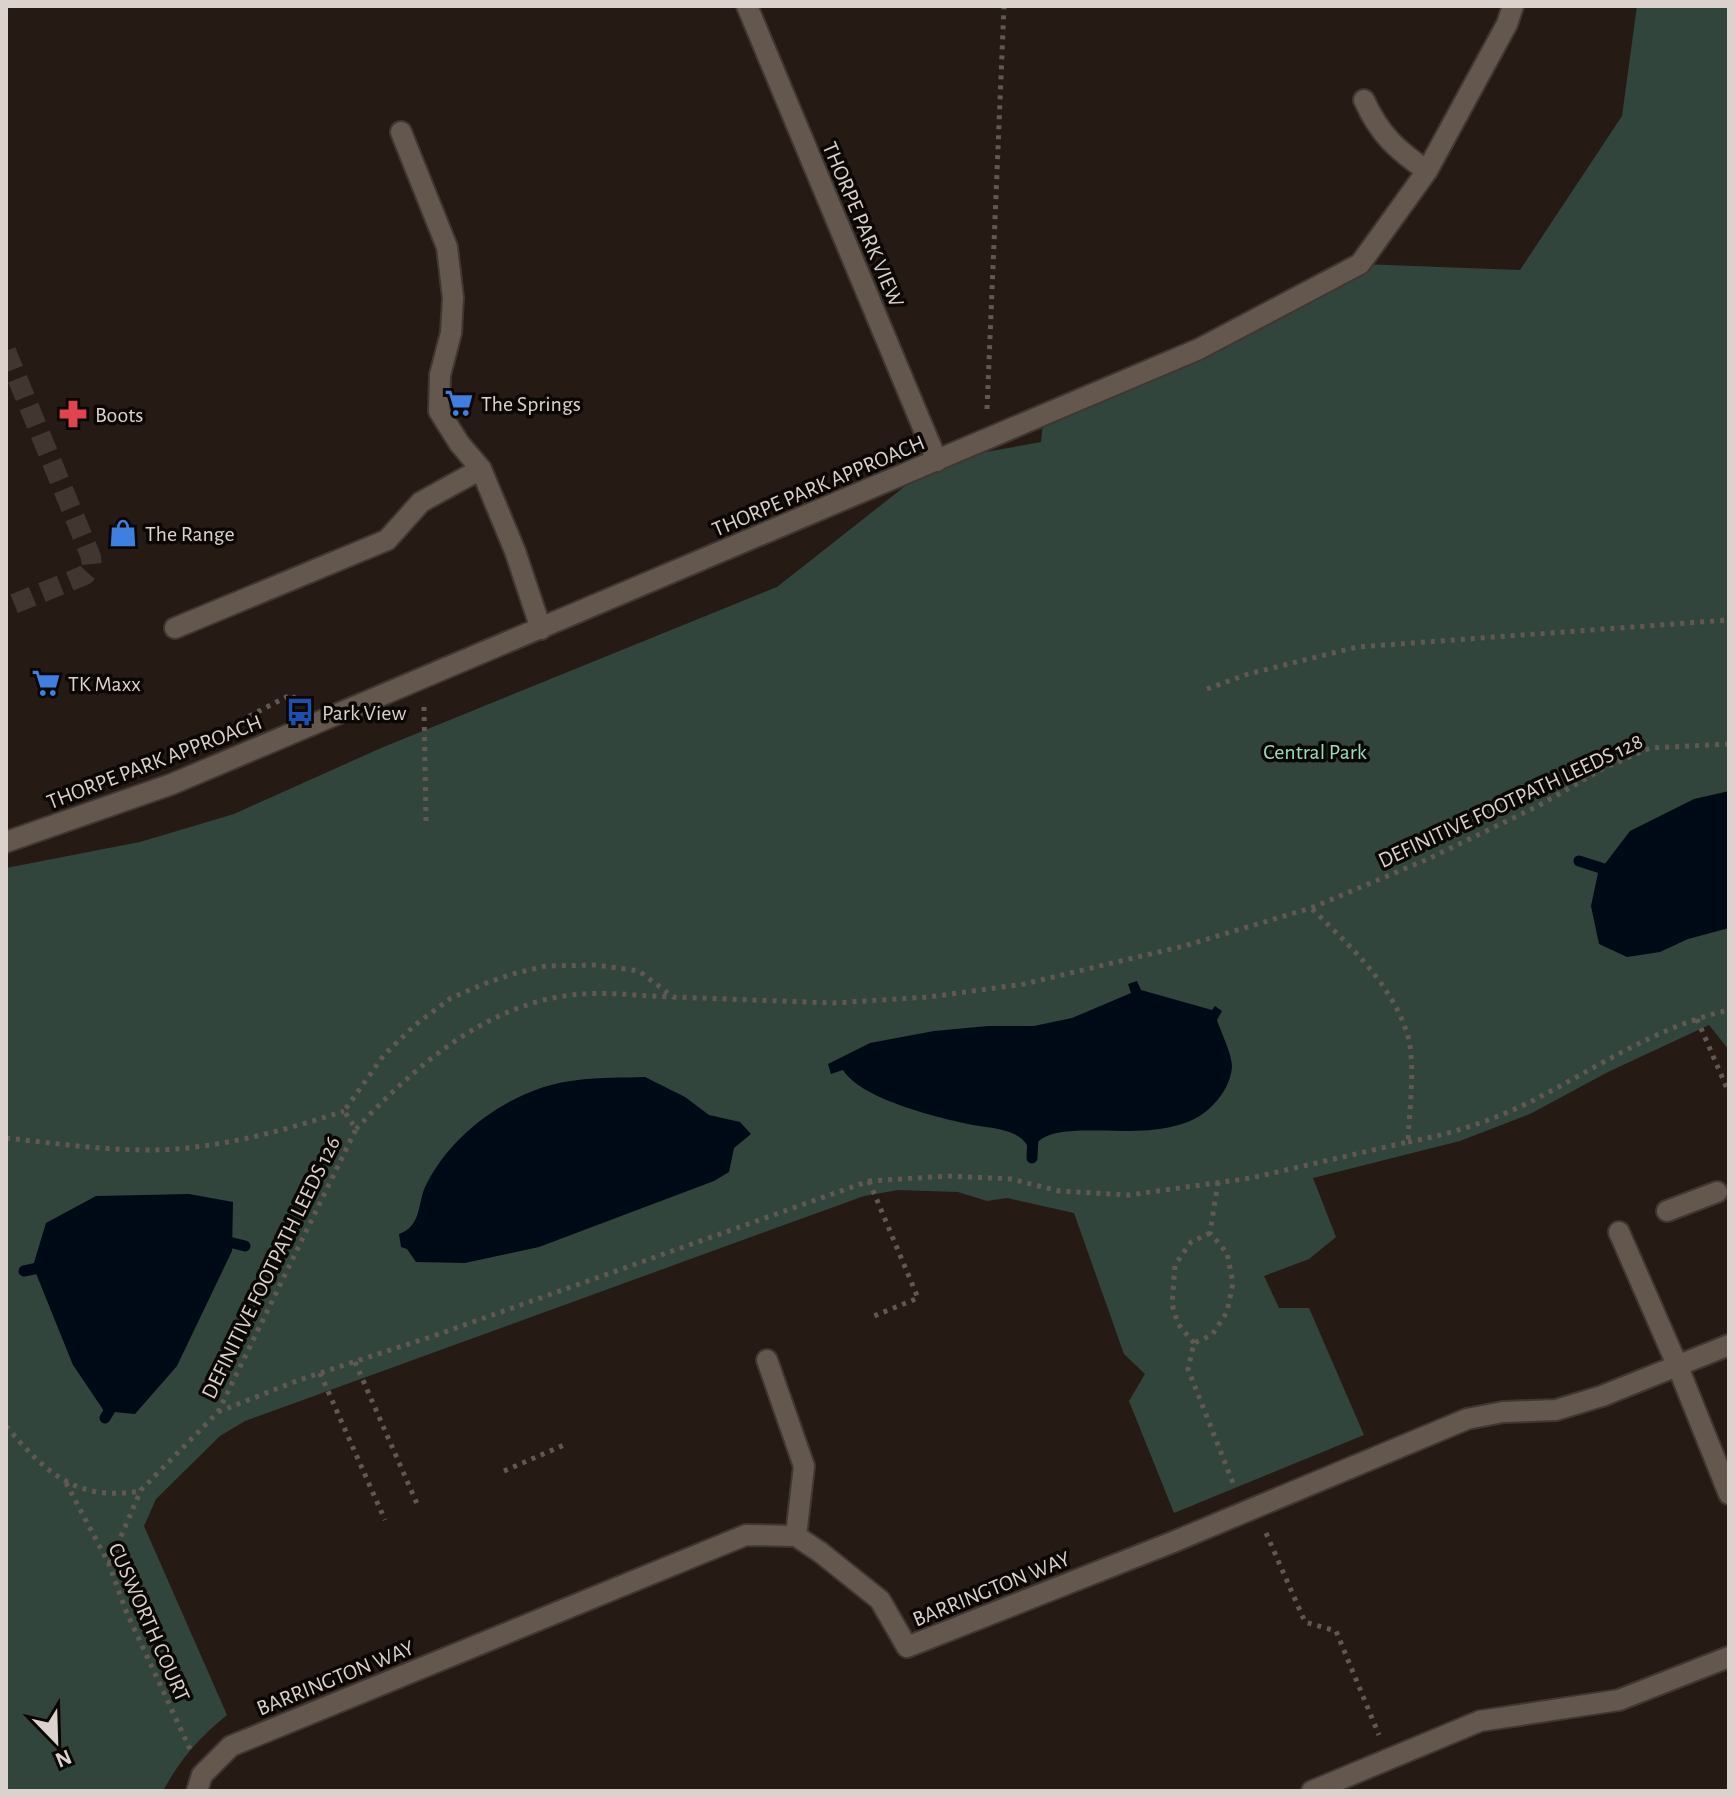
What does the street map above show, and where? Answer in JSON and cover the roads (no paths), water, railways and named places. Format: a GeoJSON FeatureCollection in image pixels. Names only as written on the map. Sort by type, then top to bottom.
{"type":"FeatureCollection","features":[{"type":"Feature","properties":{"kind":"street","name":"THORPE PARK VIEW"},"geometry":{"type":"LineString","coordinates":[[747,6],[937,461]]}},
{"type":"Feature","properties":{"kind":"street","name":"THORPE PARK APPROACH"},"geometry":{"type":"LineString","coordinates":[[6,842],[172,784],[423,675],[541,629],[937,461],[1199,349],[1360,264],[1427,171],[1507,24],[1513,6]]}},
{"type":"Feature","properties":{"kind":"street"},"geometry":{"type":"LineString","coordinates":[[1364,100],[1374,123],[1393,147],[1427,171]]}},
{"type":"Feature","properties":{"kind":"street"},"geometry":{"type":"LineString","coordinates":[[401,132],[447,247],[453,298],[451,333],[440,375],[439,411],[459,443],[481,469],[515,551],[541,629]]}},
{"type":"Feature","properties":{"kind":"street"},"geometry":{"type":"LineString","coordinates":[[175,628],[387,540],[421,502],[481,469]]}},
{"type":"Feature","properties":{"kind":"street"},"geometry":{"type":"LineString","coordinates":[[1667,1211],[1717,1192]]}},
{"type":"Feature","properties":{"kind":"street"},"geometry":{"type":"LineString","coordinates":[[1619,1232],[1729,1494]]}},
{"type":"Feature","properties":{"kind":"street","name":"BARRINGTON WAY"},"geometry":{"type":"LineString","coordinates":[[200,1783],[231,1746],[746,1535],[796,1536],[880,1600],[907,1647],[1250,1510],[1467,1419],[1503,1412],[1556,1410],[1602,1396],[1729,1345]]}},
{"type":"Feature","properties":{"kind":"street"},"geometry":{"type":"LineString","coordinates":[[767,1360],[804,1466],[796,1536]]}},
{"type":"Feature","properties":{"kind":"street"},"geometry":{"type":"LineString","coordinates":[[1312,1791],[1480,1721],[1619,1700],[1729,1657]]}},
{"type":"Feature","properties":{"kind":"waterway"},"geometry":{"type":"LineString","coordinates":[[1579,861],[1604,869]]}},
{"type":"Feature","properties":{"kind":"waterway"},"geometry":{"type":"LineString","coordinates":[[1032,1158],[1033,1135]]}},
{"type":"Feature","properties":{"kind":"waterway"},"geometry":{"type":"LineString","coordinates":[[225,1241],[245,1246]]}},
{"type":"Feature","properties":{"kind":"waterway"},"geometry":{"type":"LineString","coordinates":[[24,1271],[43,1267]]}},
{"type":"Feature","properties":{"kind":"waterway"},"geometry":{"type":"LineString","coordinates":[[105,1418],[114,1403]]}},
{"type":"Feature","properties":{"kind":"tunnel"},"geometry":{"type":"LineString","coordinates":[[6,351],[91,557],[92,567],[85,575],[6,607]]}},
{"type":"Feature","properties":{"kind":"place","name":"The Springs"},"geometry":{"type":"Point","coordinates":[459,403]}},
{"type":"Feature","properties":{"kind":"place","name":"Boots"},"geometry":{"type":"Point","coordinates":[73,414]}},
{"type":"Feature","properties":{"kind":"place","name":"The Range"},"geometry":{"type":"Point","coordinates":[123,533]}},
{"type":"Feature","properties":{"kind":"place","name":"TK Maxx"},"geometry":{"type":"Point","coordinates":[46,683]}},
{"type":"Feature","properties":{"kind":"place","name":"Park View"},"geometry":{"type":"Point","coordinates":[300,712]}},
{"type":"Feature","properties":{"kind":"park label","name":"Central Park"},"geometry":{"type":"Point","coordinates":[1315,751]}}]}
